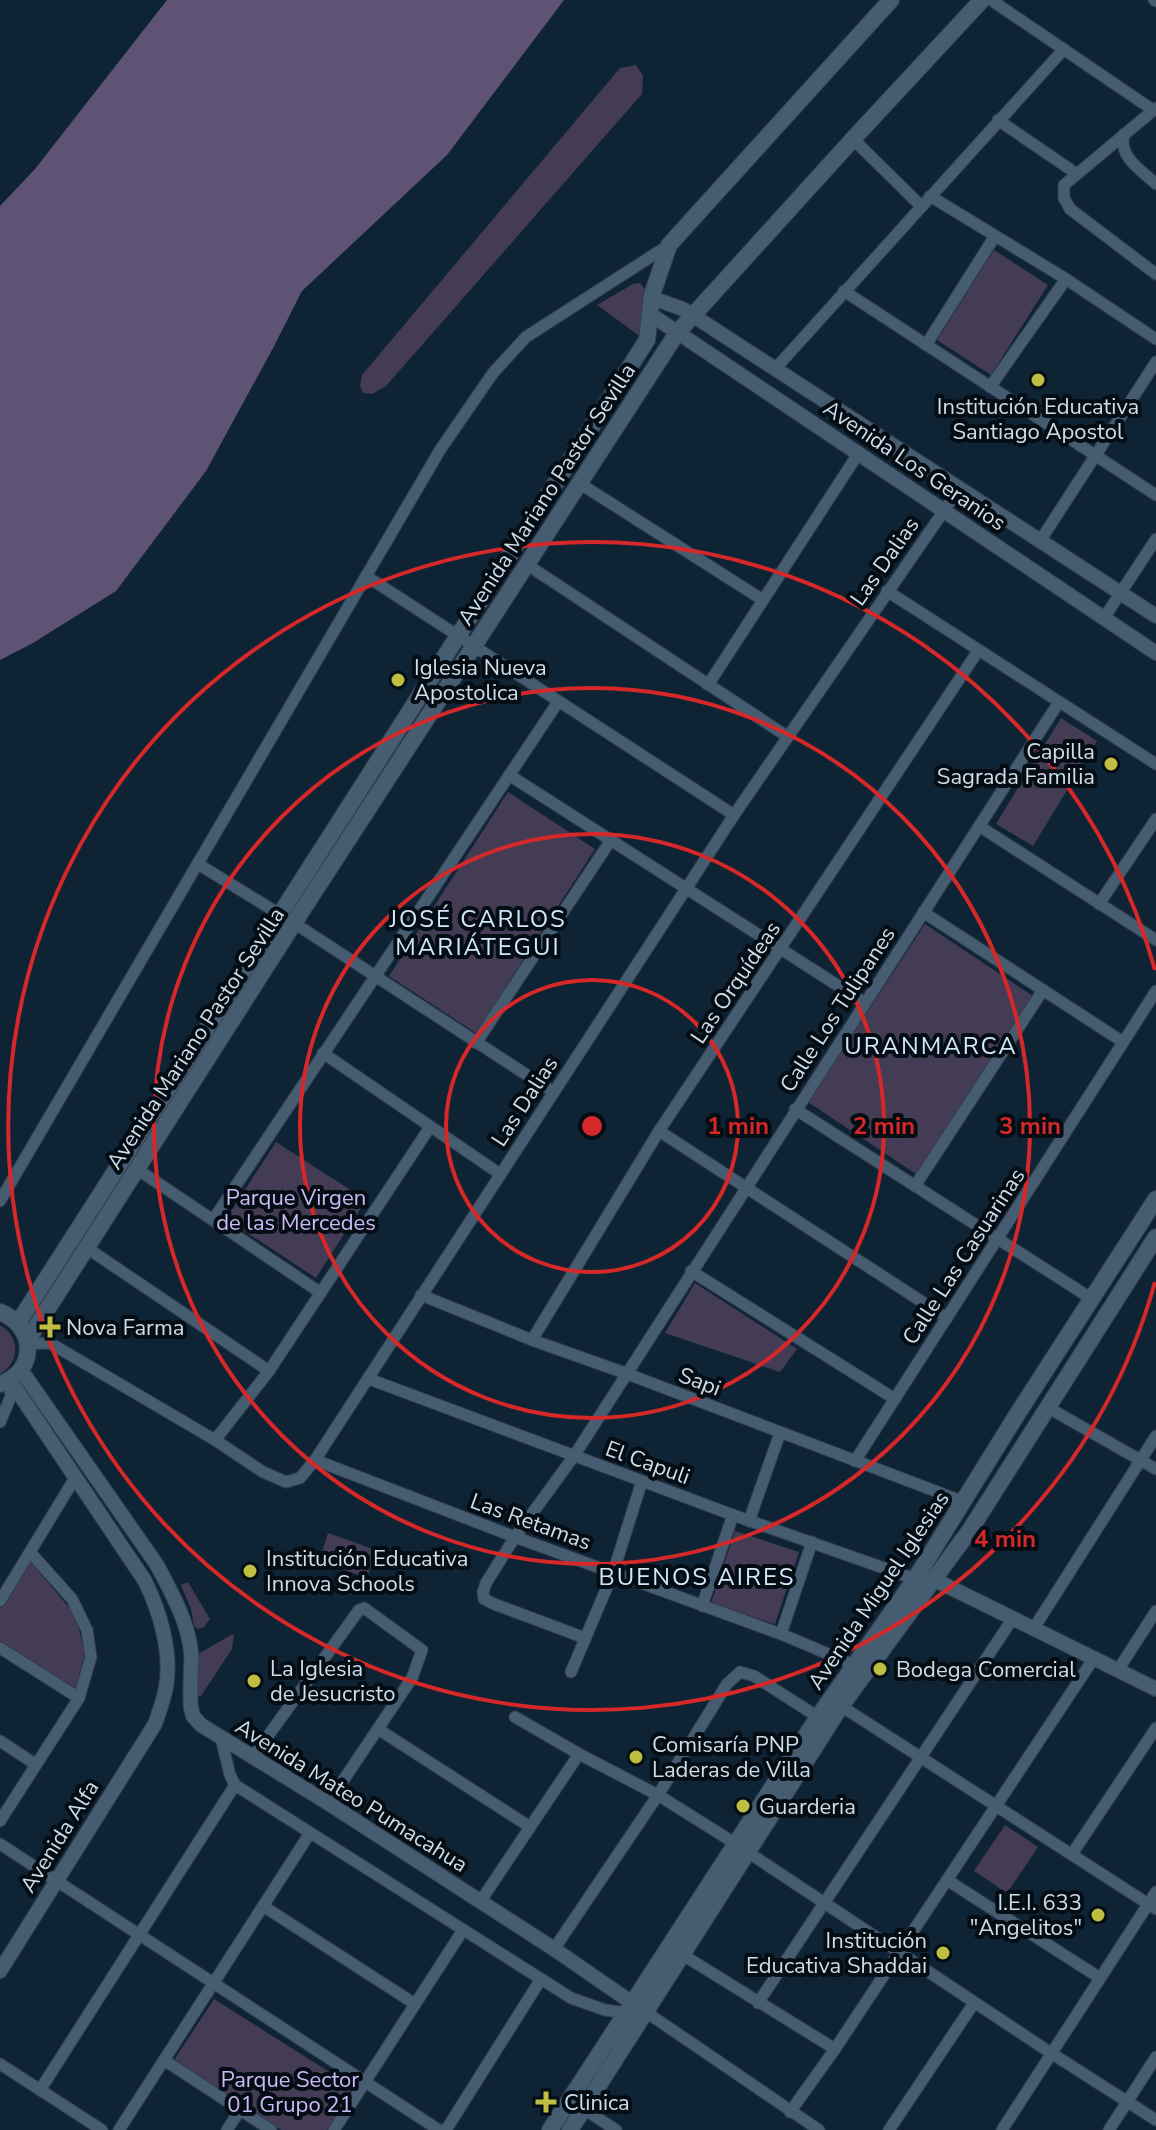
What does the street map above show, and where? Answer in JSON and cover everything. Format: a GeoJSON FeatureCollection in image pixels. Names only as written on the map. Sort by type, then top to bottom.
{"type":"FeatureCollection","features":[{"type":"Feature","properties":{"kind":"main road","name":"Avenida Mariano Pastor Sevilla"},"geometry":{"type":"LineString","coordinates":[[7,1381],[26,1361],[27,1343],[294,923],[467,642],[647,340],[651,306],[669,245],[891,0]]}},
{"type":"Feature","properties":{"kind":"main road","name":"Avenida Mariano Pastor Sevilla"},"geometry":{"type":"LineString","coordinates":[[18,1323],[279,914],[467,642],[526,564],[677,333],[982,0]]}},
{"type":"Feature","properties":{"kind":"main road","name":"Avenida Miguel Iglesias"},"geometry":{"type":"LineString","coordinates":[[636,2010],[683,1955],[818,1717],[861,1668],[924,1579],[964,1502],[1018,1413],[1156,1199]]}},
{"type":"Feature","properties":{"kind":"main road","name":"Avenida Miguel Iglesias"},"geometry":{"type":"LineString","coordinates":[[924,1579],[970,1530],[1156,1237]]}},
{"type":"Feature","properties":{"kind":"main road"},"geometry":{"type":"LineString","coordinates":[[0,1312],[18,1323],[27,1343]]}},
{"type":"Feature","properties":{"kind":"main road","name":"Avenida Miguel Iglesias"},"geometry":{"type":"LineString","coordinates":[[636,2010],[841,1706],[861,1668]]}},
{"type":"Feature","properties":{"kind":"main road"},"geometry":{"type":"LineString","coordinates":[[570,2130],[636,2010]]}},
{"type":"Feature","properties":{"kind":"main road"},"geometry":{"type":"LineString","coordinates":[[550,2130],[636,2010]]}},
{"type":"Feature","properties":{"kind":"street"},"geometry":{"type":"LineString","coordinates":[[991,0],[1154,109],[1064,185],[1064,198],[1070,209],[1156,274]]}},
{"type":"Feature","properties":{"kind":"street"},"geometry":{"type":"LineString","coordinates":[[775,369],[1064,49]]}},
{"type":"Feature","properties":{"kind":"street"},"geometry":{"type":"LineString","coordinates":[[998,120],[1077,174]]}},
{"type":"Feature","properties":{"kind":"street"},"geometry":{"type":"LineString","coordinates":[[1124,133],[1122,144],[1126,156],[1156,184]]}},
{"type":"Feature","properties":{"kind":"street"},"geometry":{"type":"LineString","coordinates":[[853,139],[921,206]]}},
{"type":"Feature","properties":{"kind":"street"},"geometry":{"type":"LineString","coordinates":[[930,196],[1066,279],[1156,339]]}},
{"type":"Feature","properties":{"kind":"street"},"geometry":{"type":"LineString","coordinates":[[926,345],[995,236]]}},
{"type":"Feature","properties":{"kind":"street"},"geometry":{"type":"LineString","coordinates":[[0,1201],[440,450],[493,373],[526,337],[669,245]]}},
{"type":"Feature","properties":{"kind":"street"},"geometry":{"type":"LineString","coordinates":[[990,387],[1066,279]]}},
{"type":"Feature","properties":{"kind":"street"},"geometry":{"type":"LineString","coordinates":[[844,291],[1156,495]]}},
{"type":"Feature","properties":{"kind":"street","name":"Avenida Los Geranios"},"geometry":{"type":"LineString","coordinates":[[651,306],[683,309],[693,315],[1156,616]]}},
{"type":"Feature","properties":{"kind":"street","name":"Avenida Los Geranios"},"geometry":{"type":"LineString","coordinates":[[651,306],[677,333],[1156,653]]}},
{"type":"Feature","properties":{"kind":"street"},"geometry":{"type":"LineString","coordinates":[[707,352],[718,332]]}},
{"type":"Feature","properties":{"kind":"street"},"geometry":{"type":"LineString","coordinates":[[1040,541],[1156,362]]}},
{"type":"Feature","properties":{"kind":"street"},"geometry":{"type":"LineString","coordinates":[[708,685],[858,454]]}},
{"type":"Feature","properties":{"kind":"street"},"geometry":{"type":"LineString","coordinates":[[579,483],[763,600]]}},
{"type":"Feature","properties":{"kind":"street","name":"Las Dalias"},"geometry":{"type":"LineString","coordinates":[[27,1343],[50,1343],[215,1440],[263,1472],[286,1482],[300,1478],[369,1379],[734,815],[959,489]]}},
{"type":"Feature","properties":{"kind":"street"},"geometry":{"type":"LineString","coordinates":[[1104,618],[1156,539]]}},
{"type":"Feature","properties":{"kind":"street"},"geometry":{"type":"LineString","coordinates":[[526,564],[788,737]]}},
{"type":"Feature","properties":{"kind":"street"},"geometry":{"type":"LineString","coordinates":[[366,576],[734,815]]}},
{"type":"Feature","properties":{"kind":"street"},"geometry":{"type":"LineString","coordinates":[[887,591],[1156,764]]}},
{"type":"Feature","properties":{"kind":"street","name":"Las Orquídeas"},"geometry":{"type":"LineString","coordinates":[[532,1340],[659,1131],[978,651]]}},
{"type":"Feature","properties":{"kind":"street"},"geometry":{"type":"LineString","coordinates":[[213,1220],[558,702]]}},
{"type":"Feature","properties":{"kind":"street","name":"Calle Los Tulipanes"},"geometry":{"type":"LineString","coordinates":[[585,1638],[484,1599],[486,1583],[574,1456],[1059,702]]}},
{"type":"Feature","properties":{"kind":"street"},"geometry":{"type":"LineString","coordinates":[[509,775],[865,1003]]}},
{"type":"Feature","properties":{"kind":"street"},"geometry":{"type":"LineString","coordinates":[[1099,904],[1156,819]]}},
{"type":"Feature","properties":{"kind":"street"},"geometry":{"type":"LineString","coordinates":[[979,826],[1156,940]]}},
{"type":"Feature","properties":{"kind":"street"},"geometry":{"type":"LineString","coordinates":[[476,1043],[611,840]]}},
{"type":"Feature","properties":{"kind":"street"},"geometry":{"type":"LineString","coordinates":[[198,864],[553,1092]]}},
{"type":"Feature","properties":{"kind":"street"},"geometry":{"type":"LineString","coordinates":[[923,912],[1123,1042]]}},
{"type":"Feature","properties":{"kind":"street"},"geometry":{"type":"LineString","coordinates":[[915,1186],[1043,990]]}},
{"type":"Feature","properties":{"kind":"street","name":"Calle Las Casuarinas"},"geometry":{"type":"LineString","coordinates":[[855,1461],[1156,991]]}},
{"type":"Feature","properties":{"kind":"street"},"geometry":{"type":"LineString","coordinates":[[323,1053],[500,1174]]}},
{"type":"Feature","properties":{"kind":"street"},"geometry":{"type":"LineString","coordinates":[[795,1109],[1092,1299]]}},
{"type":"Feature","properties":{"kind":"street"},"geometry":{"type":"LineString","coordinates":[[215,1440],[269,1371],[430,1127]]}},
{"type":"Feature","properties":{"kind":"street"},"geometry":{"type":"LineString","coordinates":[[659,1131],[947,1318]]}},
{"type":"Feature","properties":{"kind":"street"},"geometry":{"type":"LineString","coordinates":[[137,1169],[321,1293]]}},
{"type":"Feature","properties":{"kind":"street"},"geometry":{"type":"LineString","coordinates":[[87,1248],[269,1371]]}},
{"type":"Feature","properties":{"kind":"street"},"geometry":{"type":"LineString","coordinates":[[691,1271],[895,1399]]}},
{"type":"Feature","properties":{"kind":"street","name":"Sapi"},"geometry":{"type":"LineString","coordinates":[[421,1295],[532,1340],[964,1502]]}},
{"type":"Feature","properties":{"kind":"street","name":"El Capuli"},"geometry":{"type":"LineString","coordinates":[[369,1379],[749,1521],[924,1579]]}},
{"type":"Feature","properties":{"kind":"street"},"geometry":{"type":"LineString","coordinates":[[0,1422],[11,1396],[7,1381]]}},
{"type":"Feature","properties":{"kind":"street"},"geometry":{"type":"LineString","coordinates":[[0,1601],[75,1478],[7,1381]]}},
{"type":"Feature","properties":{"kind":"street","name":"Avenida Mateo Pumacahua"},"geometry":{"type":"LineString","coordinates":[[7,1381],[157,1565],[185,1625],[191,1652],[189,1697],[193,1716],[201,1725],[554,1949],[636,2010],[819,2130]]}},
{"type":"Feature","properties":{"kind":"street"},"geometry":{"type":"LineString","coordinates":[[1047,1407],[1156,1469]]}},
{"type":"Feature","properties":{"kind":"street"},"geometry":{"type":"LineString","coordinates":[[749,1521],[780,1433]]}},
{"type":"Feature","properties":{"kind":"street"},"geometry":{"type":"LineString","coordinates":[[1034,1628],[1156,1436]]}},
{"type":"Feature","properties":{"kind":"street","name":"Las Retamas"},"geometry":{"type":"LineString","coordinates":[[315,1460],[781,1634],[861,1668]]}},
{"type":"Feature","properties":{"kind":"street","name":"Avenida Alfa"},"geometry":{"type":"LineString","coordinates":[[0,1971],[155,1724],[167,1685],[164,1641],[154,1598],[75,1478]]}},
{"type":"Feature","properties":{"kind":"street"},"geometry":{"type":"LineString","coordinates":[[571,1672],[613,1573],[642,1481]]}},
{"type":"Feature","properties":{"kind":"street"},"geometry":{"type":"LineString","coordinates":[[702,1606],[733,1515]]}},
{"type":"Feature","properties":{"kind":"street"},"geometry":{"type":"LineString","coordinates":[[781,1634],[812,1542]]}},
{"type":"Feature","properties":{"kind":"street"},"geometry":{"type":"LineString","coordinates":[[0,1821],[79,1698],[91,1657],[87,1630],[72,1599],[30,1552]]}},
{"type":"Feature","properties":{"kind":"street"},"geometry":{"type":"LineString","coordinates":[[924,1579],[1013,1618],[1156,1689]]}},
{"type":"Feature","properties":{"kind":"street"},"geometry":{"type":"LineString","coordinates":[[252,1758],[359,1610],[364,1608],[422,1650],[412,1678],[328,1803]]}},
{"type":"Feature","properties":{"kind":"street"},"geometry":{"type":"LineString","coordinates":[[1118,1670],[1156,1611]]}},
{"type":"Feature","properties":{"kind":"street"},"geometry":{"type":"LineString","coordinates":[[758,2003],[1013,1618]]}},
{"type":"Feature","properties":{"kind":"street"},"geometry":{"type":"LineString","coordinates":[[0,1648],[79,1698]]}},
{"type":"Feature","properties":{"kind":"street"},"geometry":{"type":"LineString","coordinates":[[790,2112],[1094,1658]]}},
{"type":"Feature","properties":{"kind":"street"},"geometry":{"type":"LineString","coordinates":[[554,1949],[658,1795],[727,1684],[740,1672],[754,1676],[818,1717]]}},
{"type":"Feature","properties":{"kind":"street"},"geometry":{"type":"LineString","coordinates":[[841,1706],[1152,1906]]}},
{"type":"Feature","properties":{"kind":"street"},"geometry":{"type":"LineString","coordinates":[[515,1717],[658,1795],[1156,2120]]}},
{"type":"Feature","properties":{"kind":"street"},"geometry":{"type":"LineString","coordinates":[[1072,1854],[1156,1728]]}},
{"type":"Feature","properties":{"kind":"street"},"geometry":{"type":"LineString","coordinates":[[378,1729],[530,1827]]}},
{"type":"Feature","properties":{"kind":"street"},"geometry":{"type":"LineString","coordinates":[[221,1738],[235,1785],[571,1998],[605,2010],[636,2010]]}},
{"type":"Feature","properties":{"kind":"street"},"geometry":{"type":"LineString","coordinates":[[0,1741],[35,1764]]}},
{"type":"Feature","properties":{"kind":"street"},"geometry":{"type":"LineString","coordinates":[[480,1902],[579,1754]]}},
{"type":"Feature","properties":{"kind":"street"},"geometry":{"type":"LineString","coordinates":[[40,2090],[235,1785]]}},
{"type":"Feature","properties":{"kind":"street"},"geometry":{"type":"LineString","coordinates":[[119,2130],[310,1833]]}},
{"type":"Feature","properties":{"kind":"street"},"geometry":{"type":"LineString","coordinates":[[0,1844],[439,2130]]}},
{"type":"Feature","properties":{"kind":"street"},"geometry":{"type":"LineString","coordinates":[[947,1880],[1100,1978]]}},
{"type":"Feature","properties":{"kind":"street"},"geometry":{"type":"LineString","coordinates":[[1002,2130],[1100,1978],[1152,1906],[1156,1892]]}},
{"type":"Feature","properties":{"kind":"street"},"geometry":{"type":"LineString","coordinates":[[263,1906],[415,2004]]}},
{"type":"Feature","properties":{"kind":"street"},"geometry":{"type":"LineString","coordinates":[[334,2130],[463,1930]]}},
{"type":"Feature","properties":{"kind":"street"},"geometry":{"type":"LineString","coordinates":[[683,1955],[835,2049]]}},
{"type":"Feature","properties":{"kind":"street"},"geometry":{"type":"LineString","coordinates":[[446,2130],[541,1979]]}},
{"type":"Feature","properties":{"kind":"street"},"geometry":{"type":"LineString","coordinates":[[889,2130],[974,2003]]}},
{"type":"Feature","properties":{"kind":"street"},"geometry":{"type":"LineString","coordinates":[[1109,2130],[1156,2057]]}},
{"type":"Feature","properties":{"kind":"street"},"geometry":{"type":"LineString","coordinates":[[164,2060],[271,2130]]}},
{"type":"Feature","properties":{"kind":"street"},"geometry":{"type":"LineString","coordinates":[[0,2064],[102,2130]]}},
{"type":"Feature","properties":{"kind":"street"},"geometry":{"type":"LineString","coordinates":[[584,2109],[616,2130]]}},
{"type":"Feature","properties":{"kind":"street"},"geometry":{"type":"LineString","coordinates":[[227,2130],[240,2110]]}},
{"type":"Feature","properties":{"kind":"green space"},"geometry":{"type":"Polygon","coordinates":[[[636,65],[643,76],[642,94],[386,386],[372,394],[363,393],[360,386],[362,375],[620,68],[636,65]]]}},
{"type":"Feature","properties":{"kind":"green space"},"geometry":{"type":"Polygon","coordinates":[[[994,250],[1048,285],[991,375],[937,340],[994,250]]]}},
{"type":"Feature","properties":{"kind":"green space"},"geometry":{"type":"Polygon","coordinates":[[[640,283],[646,291],[641,337],[597,305],[640,283]]]}},
{"type":"Feature","properties":{"kind":"green space"},"geometry":{"type":"Polygon","coordinates":[[[1061,718],[1097,741],[1033,846],[996,824],[1061,718]]]}},
{"type":"Feature","properties":{"kind":"green space"},"geometry":{"type":"Polygon","coordinates":[[[508,792],[595,849],[476,1033],[389,976],[508,792]]]}},
{"type":"Feature","properties":{"kind":"green space"},"geometry":{"type":"Polygon","coordinates":[[[925,924],[1033,996],[916,1174],[808,1102],[925,924]]]}},
{"type":"Feature","properties":{"kind":"green space","name":"Parque Virgen de las Mercedes"},"geometry":{"type":"Polygon","coordinates":[[[276,1142],[366,1200],[316,1278],[226,1219],[276,1142]]]}},
{"type":"Feature","properties":{"kind":"green space"},"geometry":{"type":"Polygon","coordinates":[[[695,1283],[797,1349],[780,1372],[665,1333],[695,1283]]]}},
{"type":"Feature","properties":{"kind":"green space"},"geometry":{"type":"Polygon","coordinates":[[[0,1325],[12,1336],[15,1350],[11,1363],[0,1374],[0,1325]]]}},
{"type":"Feature","properties":{"kind":"green space"},"geometry":{"type":"Polygon","coordinates":[[[735,1531],[799,1552],[775,1624],[711,1603],[735,1531]]]}},
{"type":"Feature","properties":{"kind":"green space"},"geometry":{"type":"Polygon","coordinates":[[[328,1533],[376,1550],[367,1578],[319,1561],[328,1533]]]}},
{"type":"Feature","properties":{"kind":"green space"},"geometry":{"type":"Polygon","coordinates":[[[30,1561],[76,1616],[85,1654],[75,1690],[0,1641],[0,1608],[30,1561]]]}},
{"type":"Feature","properties":{"kind":"green space"},"geometry":{"type":"Polygon","coordinates":[[[188,1582],[210,1619],[198,1629],[194,1626],[181,1585],[188,1582]]]}},
{"type":"Feature","properties":{"kind":"green space"},"geometry":{"type":"Polygon","coordinates":[[[234,1635],[232,1649],[201,1696],[198,1696],[198,1654],[234,1635]]]}},
{"type":"Feature","properties":{"kind":"green space"},"geometry":{"type":"Polygon","coordinates":[[[1005,1825],[1038,1847],[1007,1893],[974,1871],[1005,1825]]]}},
{"type":"Feature","properties":{"kind":"green space","name":"Parque Sector 01 Grupo 21"},"geometry":{"type":"Polygon","coordinates":[[[214,1999],[353,2087],[327,2130],[281,2130],[174,2060],[214,1999]]]}},
{"type":"Feature","properties":{"kind":"shaded area"},"geometry":{"type":"Polygon","coordinates":[[[167,0],[564,0],[447,155],[302,291],[206,471],[116,591],[0,660],[0,206],[35,169],[167,0]]]}},
{"type":"Feature","properties":{"kind":"place","name":"Institución Educativa Santiago Apostol"},"geometry":{"type":"Point","coordinates":[1038,380]}},
{"type":"Feature","properties":{"kind":"place","name":"Iglesia Nueva Apostolica"},"geometry":{"type":"Point","coordinates":[398,680]}},
{"type":"Feature","properties":{"kind":"place","name":"Capilla Sagrada Familia"},"geometry":{"type":"Point","coordinates":[1111,764]}},
{"type":"Feature","properties":{"kind":"place","name":"Nova Farma"},"geometry":{"type":"Point","coordinates":[50,1327]}},
{"type":"Feature","properties":{"kind":"place","name":"Institución Educativa Innova Schools"},"geometry":{"type":"Point","coordinates":[250,1571]}},
{"type":"Feature","properties":{"kind":"place","name":"Bodega Comercial"},"geometry":{"type":"Point","coordinates":[880,1669]}},
{"type":"Feature","properties":{"kind":"place","name":"La Iglesia de Jesucristo"},"geometry":{"type":"Point","coordinates":[254,1681]}},
{"type":"Feature","properties":{"kind":"place","name":"Comisaría PNP Laderas de Villa"},"geometry":{"type":"Point","coordinates":[636,1757]}},
{"type":"Feature","properties":{"kind":"place","name":"Guarderia"},"geometry":{"type":"Point","coordinates":[743,1806]}},
{"type":"Feature","properties":{"kind":"place","name":"I.E.I. 633 \"Angelitos\""},"geometry":{"type":"Point","coordinates":[1098,1915]}},
{"type":"Feature","properties":{"kind":"place","name":"Institución Educativa Shaddai"},"geometry":{"type":"Point","coordinates":[943,1953]}},
{"type":"Feature","properties":{"kind":"place","name":"Clinica"},"geometry":{"type":"Point","coordinates":[546,2102]}},
{"type":"Feature","properties":{"kind":"district","name":"JOSÉ CARLOS MARIÁTEGUI"},"geometry":{"type":"Point","coordinates":[478,933]}},
{"type":"Feature","properties":{"kind":"district","name":"URANMARCA"},"geometry":{"type":"Point","coordinates":[931,1046]}},
{"type":"Feature","properties":{"kind":"district","name":"BUENOS AIRES"},"geometry":{"type":"Point","coordinates":[697,1577]}}]}
